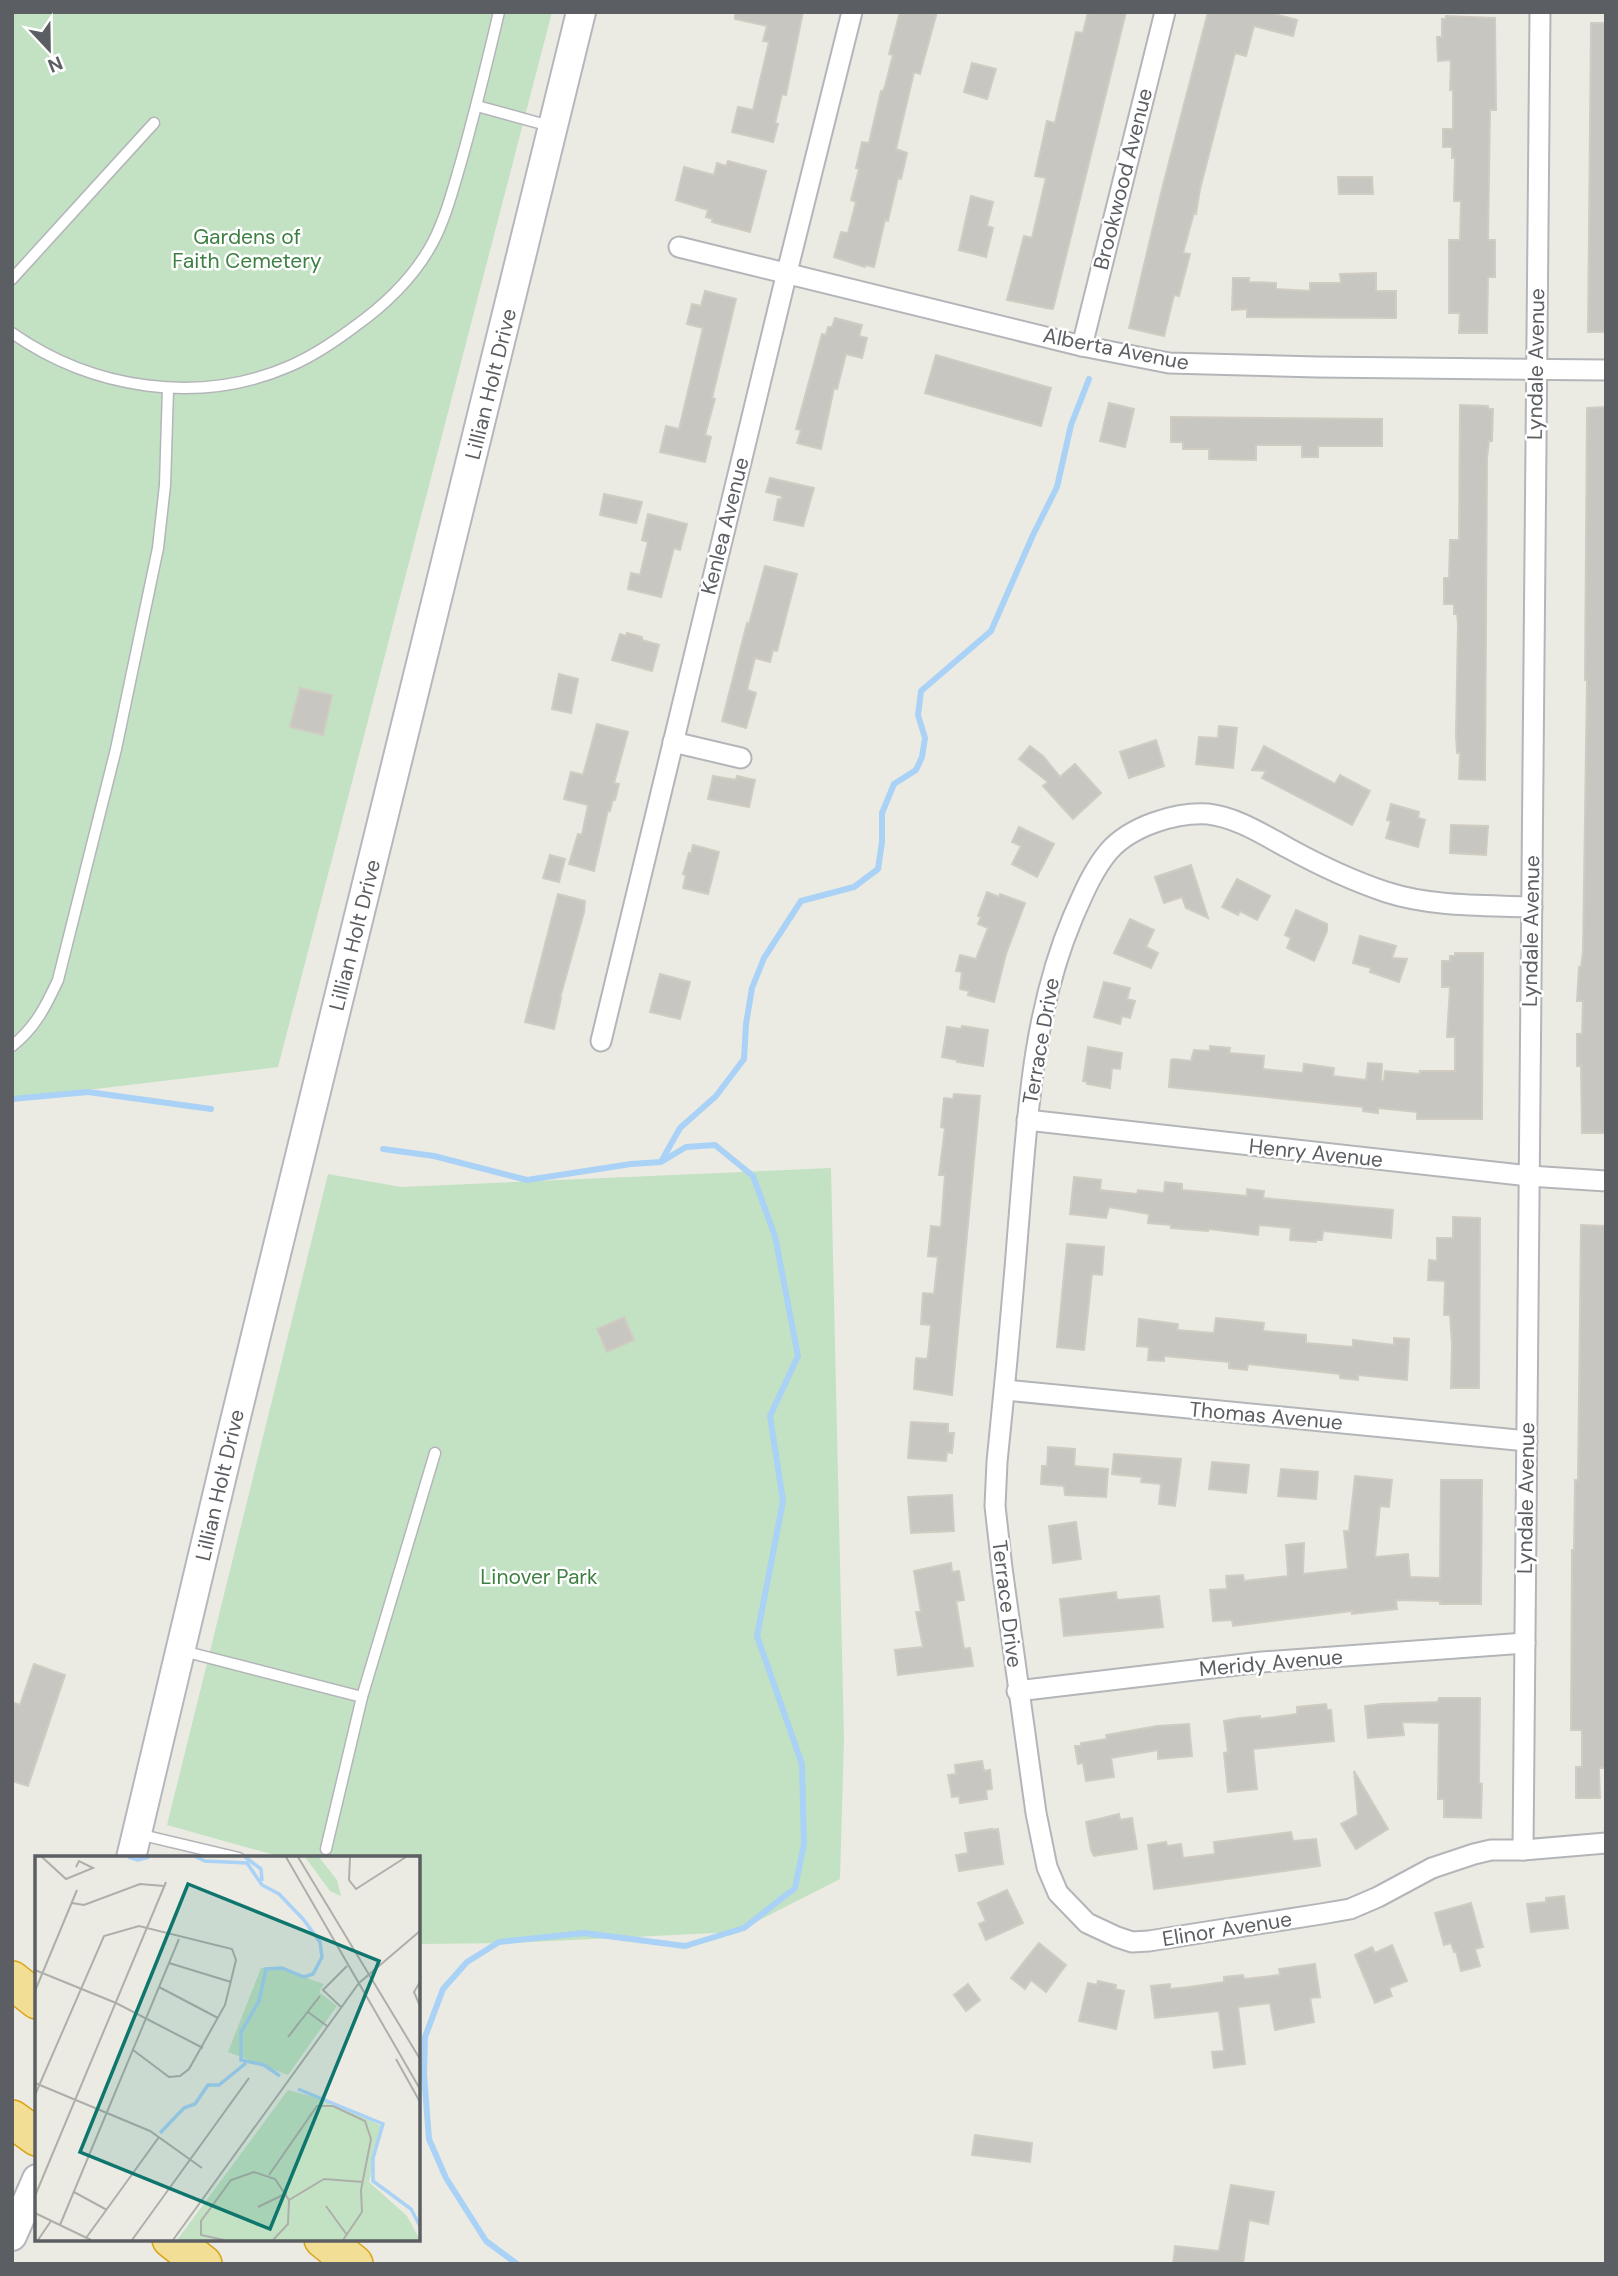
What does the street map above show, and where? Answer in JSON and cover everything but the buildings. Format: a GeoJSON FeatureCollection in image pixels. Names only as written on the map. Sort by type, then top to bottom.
{"type":"FeatureCollection","features":[{"type":"Feature","properties":{"kind":"highway"},"geometry":{"type":"LineString","coordinates":[[12,1980],[35,1998]]}},
{"type":"Feature","properties":{"kind":"highway"},"geometry":{"type":"LineString","coordinates":[[12,2119],[35,2136]]}},
{"type":"Feature","properties":{"kind":"highway"},"geometry":{"type":"LineString","coordinates":[[174,2241],[203,2264]]}},
{"type":"Feature","properties":{"kind":"highway"},"geometry":{"type":"LineString","coordinates":[[325,2241],[354,2264]]}},
{"type":"Feature","properties":{"kind":"main road","name":"Lillian Holt Drive"},"geometry":{"type":"LineString","coordinates":[[134,1846],[238,1407],[582,12]]}},
{"type":"Feature","properties":{"kind":"main road"},"geometry":{"type":"LineString","coordinates":[[14,2232],[35,2184]]}},
{"type":"Feature","properties":{"kind":"street","name":"Kenlea Avenue"},"geometry":{"type":"LineString","coordinates":[[601,1041],[786,272],[852,12]]}},
{"type":"Feature","properties":{"kind":"street","name":"Brookwood Avenue"},"geometry":{"type":"LineString","coordinates":[[1082,346],[1165,12]]}},
{"type":"Feature","properties":{"kind":"street","name":"Lyndale Avenue"},"geometry":{"type":"LineString","coordinates":[[1523,1850],[1540,12]]}},
{"type":"Feature","properties":{"kind":"street","name":"Alberta Avenue"},"geometry":{"type":"LineString","coordinates":[[679,247],[1082,346],[1169,363],[1606,370]]}},
{"type":"Feature","properties":{"kind":"street"},"geometry":{"type":"LineString","coordinates":[[674,741],[741,758]]}},
{"type":"Feature","properties":{"kind":"street","name":"Terrace Drive"},"geometry":{"type":"LineString","coordinates":[[1017,1691],[995,1506],[1027,1120],[1036,1049],[1047,996],[1067,932],[1084,890],[1098,866],[1111,849],[1127,836],[1165,820],[1210,814],[1255,830],[1338,872],[1410,899],[1532,907]]}},
{"type":"Feature","properties":{"kind":"street","name":"Henry Avenue"},"geometry":{"type":"LineString","coordinates":[[1027,1120],[1529,1176],[1606,1181]]}},
{"type":"Feature","properties":{"kind":"street","name":"Thomas Avenue"},"geometry":{"type":"LineString","coordinates":[[1005,1390],[1527,1441]]}},
{"type":"Feature","properties":{"kind":"street","name":"Meridy Avenue"},"geometry":{"type":"LineString","coordinates":[[1017,1691],[1262,1662],[1525,1643]]}},
{"type":"Feature","properties":{"kind":"street","name":"Elinor Avenue"},"geometry":{"type":"LineString","coordinates":[[1017,1691],[1036,1813],[1047,1867],[1058,1893],[1075,1912],[1095,1927],[1132,1942],[1350,1909],[1432,1868],[1491,1850],[1606,1843]]}},
{"type":"Feature","properties":{"kind":"lane"},"geometry":{"type":"LineString","coordinates":[[12,333],[50,355],[87,371],[133,384],[168,389],[226,385],[290,366],[327,346],[366,318],[407,281],[433,243],[448,208],[477,106],[499,12]]}},
{"type":"Feature","properties":{"kind":"lane"},"geometry":{"type":"LineString","coordinates":[[477,106],[554,127]]}},
{"type":"Feature","properties":{"kind":"lane"},"geometry":{"type":"LineString","coordinates":[[12,279],[154,123]]}},
{"type":"Feature","properties":{"kind":"lane"},"geometry":{"type":"LineString","coordinates":[[12,1046],[24,1037],[42,1014],[58,981],[116,749],[158,548],[165,485],[168,389]]}},
{"type":"Feature","properties":{"kind":"lane"},"geometry":{"type":"LineString","coordinates":[[326,1849],[362,1697],[435,1453]]}},
{"type":"Feature","properties":{"kind":"lane"},"geometry":{"type":"LineString","coordinates":[[180,1651],[362,1697]]}},
{"type":"Feature","properties":{"kind":"lane"},"geometry":{"type":"LineString","coordinates":[[134,1846],[222,1856]]}},
{"type":"Feature","properties":{"kind":"green space","name":"Gardens of Faith Cemetery"},"geometry":{"type":"Polygon","coordinates":[[[12,12],[552,12],[278,1067],[12,1099],[12,12]]]}},
{"type":"Feature","properties":{"kind":"green space","name":"Linover Park"},"geometry":{"type":"Polygon","coordinates":[[[831,1168],[844,1738],[840,1879],[736,1932],[510,1943],[420,1944],[420,1856],[278,1856],[167,1825],[328,1174],[401,1187],[831,1168]]]}},
{"type":"Feature","properties":{"kind":"waterway"},"geometry":{"type":"LineString","coordinates":[[662,1160],[680,1128],[716,1096],[744,1059],[752,988],[764,958],[801,901],[854,887],[878,869],[882,813],[894,784],[916,770],[922,757],[925,738],[918,715],[921,691],[991,631],[1057,487],[1071,425],[1089,379]]}},
{"type":"Feature","properties":{"kind":"waterway"},"geometry":{"type":"LineString","coordinates":[[12,1099],[88,1092],[211,1109]]}},
{"type":"Feature","properties":{"kind":"waterway"},"geometry":{"type":"LineString","coordinates":[[383,1149],[434,1156],[527,1180],[661,1162],[686,1147],[715,1145],[753,1176],[775,1236],[798,1356],[770,1416],[783,1501],[757,1636],[802,1764],[804,1844],[795,1888],[744,1928],[685,1946],[584,1933],[499,1942],[467,1962],[443,1989],[425,2037],[424,2074],[429,2139],[446,2178],[486,2241],[517,2264]]}}]}
